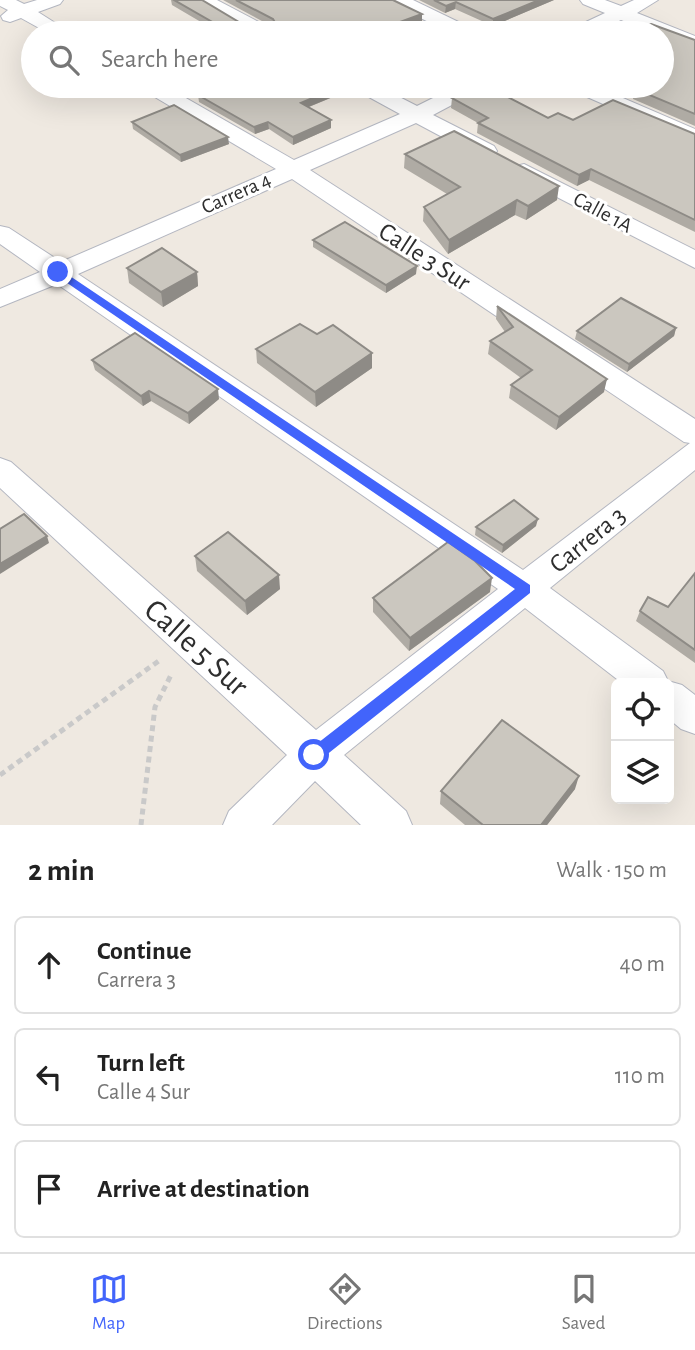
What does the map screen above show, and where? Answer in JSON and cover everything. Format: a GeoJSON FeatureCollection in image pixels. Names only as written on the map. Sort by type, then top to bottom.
{"type":"FeatureCollection","features":[{"type":"Feature","properties":{"kind":"street"},"geometry":{"type":"LineString","coordinates":[[4,0],[41,21]]}},
{"type":"Feature","properties":{"kind":"street"},"geometry":{"type":"LineString","coordinates":[[0,20],[54,0]]}},
{"type":"Feature","properties":{"kind":"street"},"geometry":{"type":"LineString","coordinates":[[203,0],[242,21]]}},
{"type":"Feature","properties":{"kind":"street"},"geometry":{"type":"LineString","coordinates":[[398,0],[441,21]]}},
{"type":"Feature","properties":{"kind":"street"},"geometry":{"type":"LineString","coordinates":[[589,0],[642,21]]}},
{"type":"Feature","properties":{"kind":"street"},"geometry":{"type":"LineString","coordinates":[[602,21],[649,0]]}},
{"type":"Feature","properties":{"kind":"street"},"geometry":{"type":"LineString","coordinates":[[674,34],[695,43]]}},
{"type":"Feature","properties":{"kind":"street","name":"Calle 3 Sur"},"geometry":{"type":"LineString","coordinates":[[171,98],[291,168],[695,434]]}},
{"type":"Feature","properties":{"kind":"street","name":"Calle 1A"},"geometry":{"type":"LineString","coordinates":[[386,98],[695,260]]}},
{"type":"Feature","properties":{"kind":"street","name":"Carrera 4"},"geometry":{"type":"LineString","coordinates":[[0,299],[449,98]]}},
{"type":"Feature","properties":{"kind":"street"},"geometry":{"type":"LineString","coordinates":[[606,98],[695,137]]}},
{"type":"Feature","properties":{"kind":"street"},"geometry":{"type":"LineString","coordinates":[[0,233],[525,589],[643,678]]}},
{"type":"Feature","properties":{"kind":"street","name":"Carrera 3"},"geometry":{"type":"LineString","coordinates":[[244,825],[314,755],[695,453]]}},
{"type":"Feature","properties":{"kind":"street","name":"Calle 5 Sur"},"geometry":{"type":"LineString","coordinates":[[0,470],[391,825]]}},
{"type":"Feature","properties":{"kind":"street"},"geometry":{"type":"LineString","coordinates":[[674,701],[695,717]]}},
{"type":"Feature","properties":{"kind":"path"},"geometry":{"type":"LineString","coordinates":[[0,775],[189,639]]}},
{"type":"Feature","properties":{"kind":"path"},"geometry":{"type":"LineString","coordinates":[[141,825],[155,707],[189,639]]}},
{"type":"Feature","properties":{"kind":"building"},"geometry":{"type":"Polygon","coordinates":[[[174,0],[202,0],[237,21],[211,21],[174,0]]]}},
{"type":"Feature","properties":{"kind":"building"},"geometry":{"type":"Polygon","coordinates":[[[236,0],[393,0],[422,14],[403,21],[274,21],[236,0]]]}},
{"type":"Feature","properties":{"kind":"building"},"geometry":{"type":"Polygon","coordinates":[[[434,0],[539,0],[493,19],[456,2],[446,6],[434,0]]]}},
{"type":"Feature","properties":{"kind":"building"},"geometry":{"type":"Polygon","coordinates":[[[674,32],[695,40],[695,114],[657,98],[674,98],[674,32]]]}},
{"type":"Feature","properties":{"kind":"building"},"geometry":{"type":"Polygon","coordinates":[[[203,98],[313,98],[301,103],[331,120],[293,137],[268,122],[254,127],[203,98]]]}},
{"type":"Feature","properties":{"kind":"building"},"geometry":{"type":"Polygon","coordinates":[[[452,98],[510,98],[548,118],[558,113],[573,120],[613,100],[695,134],[695,220],[591,169],[579,175],[478,123],[488,118],[452,98]]]}},
{"type":"Feature","properties":{"kind":"building"},"geometry":{"type":"Polygon","coordinates":[[[174,105],[228,137],[180,155],[132,122],[174,105]]]}},
{"type":"Feature","properties":{"kind":"building"},"geometry":{"type":"Polygon","coordinates":[[[454,131],[559,186],[528,206],[517,200],[449,240],[424,207],[460,187],[405,154],[454,131]]]}},
{"type":"Feature","properties":{"kind":"building"},"geometry":{"type":"Polygon","coordinates":[[[345,222],[417,266],[386,285],[313,240],[345,222]]]}},
{"type":"Feature","properties":{"kind":"building"},"geometry":{"type":"Polygon","coordinates":[[[162,248],[197,272],[161,292],[127,268],[162,248]]]}},
{"type":"Feature","properties":{"kind":"building"},"geometry":{"type":"Polygon","coordinates":[[[621,298],[676,328],[629,364],[577,331],[621,298]]]}},
{"type":"Feature","properties":{"kind":"building"},"geometry":{"type":"Polygon","coordinates":[[[497,306],[607,379],[559,417],[511,385],[532,370],[490,341],[513,327],[497,306]]]}},
{"type":"Feature","properties":{"kind":"building"},"geometry":{"type":"Polygon","coordinates":[[[300,324],[317,334],[333,325],[372,353],[315,392],[256,349],[300,324]]]}},
{"type":"Feature","properties":{"kind":"building"},"geometry":{"type":"Polygon","coordinates":[[[135,333],[218,389],[188,413],[149,391],[141,396],[92,360],[135,333]]]}},
{"type":"Feature","properties":{"kind":"building"},"geometry":{"type":"Polygon","coordinates":[[[514,500],[538,519],[503,545],[476,527],[514,500]]]}},
{"type":"Feature","properties":{"kind":"building"},"geometry":{"type":"Polygon","coordinates":[[[24,514],[47,536],[0,564],[0,529],[24,514]]]}},
{"type":"Feature","properties":{"kind":"building"},"geometry":{"type":"Polygon","coordinates":[[[228,532],[279,575],[245,601],[195,556],[228,532]]]}},
{"type":"Feature","properties":{"kind":"building"},"geometry":{"type":"Polygon","coordinates":[[[448,542],[475,561],[492,578],[410,638],[373,598],[448,542]]]}},
{"type":"Feature","properties":{"kind":"building"},"geometry":{"type":"Polygon","coordinates":[[[695,573],[695,650],[640,611],[648,597],[668,607],[695,573]]]}},
{"type":"Feature","properties":{"kind":"building"},"geometry":{"type":"Polygon","coordinates":[[[502,720],[579,776],[541,825],[483,825],[441,791],[502,720]]]}},
{"type":"Feature","properties":{"kind":"route"},"geometry":{"type":"LineString","coordinates":[[58,272],[525,589],[314,755]]}}]}
